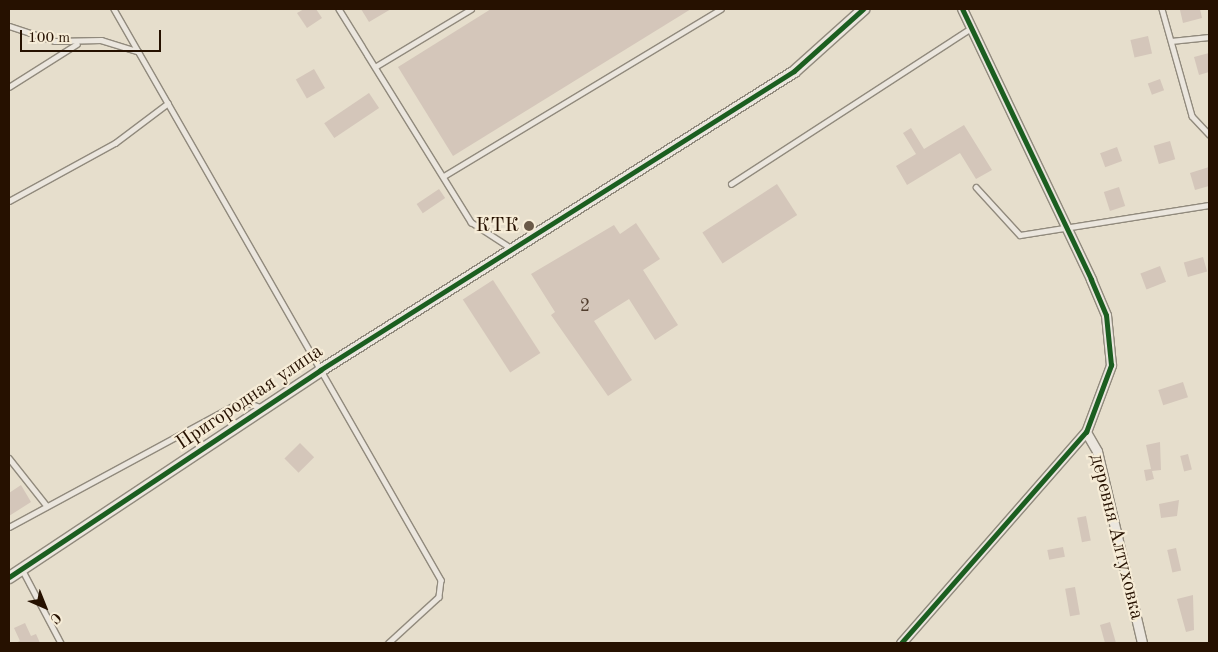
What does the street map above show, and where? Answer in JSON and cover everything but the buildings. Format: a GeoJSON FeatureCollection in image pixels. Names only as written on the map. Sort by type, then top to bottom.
{"type":"FeatureCollection","features":[{"type":"Feature","properties":{"kind":"street","name":"Пригородная улица"},"geometry":{"type":"LineString","coordinates":[[9,577],[320,370],[794,71],[863,9]]}},
{"type":"Feature","properties":{"kind":"street"},"geometry":{"type":"LineString","coordinates":[[901,643],[1086,432],[1104,392],[1111,365],[1106,315],[1068,228],[962,9]]}},
{"type":"Feature","properties":{"kind":"street","name":"деревня Алтуховка"},"geometry":{"type":"LineString","coordinates":[[1086,432],[1097,451],[1142,643]]}},
{"type":"Feature","properties":{"kind":"lane"},"geometry":{"type":"LineString","coordinates":[[114,9],[442,580],[439,597],[389,643]]}},
{"type":"Feature","properties":{"kind":"lane"},"geometry":{"type":"LineString","coordinates":[[339,9],[471,222],[511,248]]}},
{"type":"Feature","properties":{"kind":"lane"},"geometry":{"type":"LineString","coordinates":[[375,66],[471,9]]}},
{"type":"Feature","properties":{"kind":"lane"},"geometry":{"type":"LineString","coordinates":[[444,176],[720,9]]}},
{"type":"Feature","properties":{"kind":"lane"},"geometry":{"type":"LineString","coordinates":[[1162,9],[1192,116],[1209,134]]}},
{"type":"Feature","properties":{"kind":"lane"},"geometry":{"type":"LineString","coordinates":[[9,26],[77,44]]}},
{"type":"Feature","properties":{"kind":"lane"},"geometry":{"type":"LineString","coordinates":[[731,184],[971,28]]}},
{"type":"Feature","properties":{"kind":"lane"},"geometry":{"type":"LineString","coordinates":[[1171,41],[1209,37]]}},
{"type":"Feature","properties":{"kind":"lane"},"geometry":{"type":"LineString","coordinates":[[9,87],[77,44],[101,40],[138,51]]}},
{"type":"Feature","properties":{"kind":"lane"},"geometry":{"type":"LineString","coordinates":[[9,201],[115,143],[168,103]]}},
{"type":"Feature","properties":{"kind":"lane"},"geometry":{"type":"LineString","coordinates":[[976,187],[1020,235],[1209,205]]}},
{"type":"Feature","properties":{"kind":"lane"},"geometry":{"type":"LineString","coordinates":[[9,528],[242,402],[262,408]]}},
{"type":"Feature","properties":{"kind":"lane"},"geometry":{"type":"LineString","coordinates":[[9,458],[47,506]]}},
{"type":"Feature","properties":{"kind":"lane"},"geometry":{"type":"LineString","coordinates":[[22,568],[61,643]]}},
{"type":"Feature","properties":{"kind":"cycle path"},"geometry":{"type":"LineString","coordinates":[[9,577],[320,370],[794,71],[863,9]]}},
{"type":"Feature","properties":{"kind":"cycle path"},"geometry":{"type":"LineString","coordinates":[[901,643],[1086,432],[1111,365],[1106,315],[1091,279],[962,9]]}},
{"type":"Feature","properties":{"kind":"place","name":"КТК"},"geometry":{"type":"Point","coordinates":[529,226]}}]}
